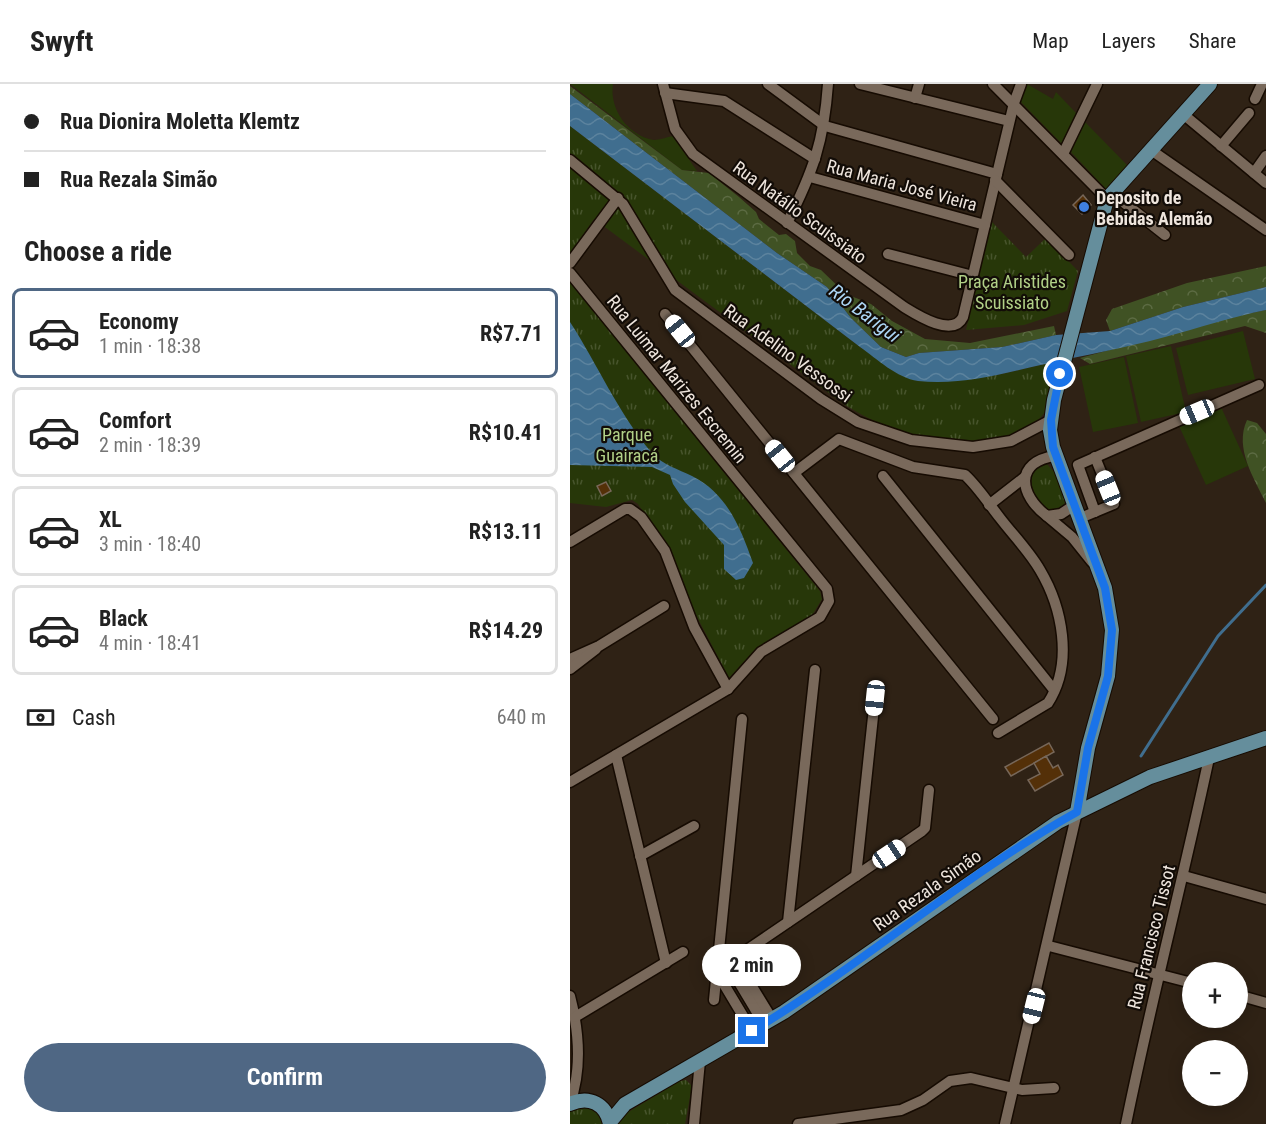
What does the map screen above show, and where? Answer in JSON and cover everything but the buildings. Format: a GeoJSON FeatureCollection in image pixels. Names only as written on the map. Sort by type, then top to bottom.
{"type":"FeatureCollection","features":[{"type":"Feature","properties":{"kind":"main road"},"geometry":{"type":"LineString","coordinates":[[1077,812],[1088,748],[1108,676],[1112,645],[1111,614],[1099,572],[1055,456],[1051,420],[1060,374],[1107,199],[1209,84]]}},
{"type":"Feature","properties":{"kind":"main road","name":"Rua Rezala Simão"},"geometry":{"type":"LineString","coordinates":[[610,1123],[625,1104],[763,1025],[1025,843],[1077,812],[1150,777],[1266,738]]}},
{"type":"Feature","properties":{"kind":"main road"},"geometry":{"type":"LineString","coordinates":[[570,1104],[589,1100],[603,1107],[610,1123]]}},
{"type":"Feature","properties":{"kind":"main road","name":"Rua Rezala Simão"},"geometry":{"type":"LineString","coordinates":[[603,1107],[625,1104]]}},
{"type":"Feature","properties":{"kind":"street"},"geometry":{"type":"LineString","coordinates":[[768,84],[825,126],[996,177],[1069,255]]}},
{"type":"Feature","properties":{"kind":"street"},"geometry":{"type":"LineString","coordinates":[[786,97],[788,84]]}},
{"type":"Feature","properties":{"kind":"street"},"geometry":{"type":"LineString","coordinates":[[787,223],[810,177],[816,159],[825,126],[828,84]]}},
{"type":"Feature","properties":{"kind":"street"},"geometry":{"type":"LineString","coordinates":[[860,84],[1009,121]]}},
{"type":"Feature","properties":{"kind":"street"},"geometry":{"type":"LineString","coordinates":[[915,98],[919,84]]}},
{"type":"Feature","properties":{"kind":"street"},"geometry":{"type":"LineString","coordinates":[[993,84],[1107,199],[1122,201],[1165,235]]}},
{"type":"Feature","properties":{"kind":"street"},"geometry":{"type":"LineString","coordinates":[[888,254],[973,276],[1009,121],[1022,84]]}},
{"type":"Feature","properties":{"kind":"street"},"geometry":{"type":"LineString","coordinates":[[1063,154],[1097,84]]}},
{"type":"Feature","properties":{"kind":"street"},"geometry":{"type":"LineString","coordinates":[[1255,99],[1262,84]]}},
{"type":"Feature","properties":{"kind":"street"},"geometry":{"type":"LineString","coordinates":[[664,89],[724,101],[816,159]]}},
{"type":"Feature","properties":{"kind":"street","name":"Rua Natálio Scuissiato"},"geometry":{"type":"LineString","coordinates":[[664,89],[675,129],[687,148],[787,223],[914,313],[933,322],[953,326],[959,324],[963,317],[973,276]]}},
{"type":"Feature","properties":{"kind":"street"},"geometry":{"type":"LineString","coordinates":[[1221,146],[1249,113]]}},
{"type":"Feature","properties":{"kind":"street"},"geometry":{"type":"LineString","coordinates":[[1183,114],[1266,183]]}},
{"type":"Feature","properties":{"kind":"street"},"geometry":{"type":"LineString","coordinates":[[1151,150],[1266,230]]}},
{"type":"Feature","properties":{"kind":"street"},"geometry":{"type":"LineString","coordinates":[[1254,173],[1266,156]]}},
{"type":"Feature","properties":{"kind":"street","name":"Rua Adelino Vessossi"},"geometry":{"type":"LineString","coordinates":[[570,160],[618,198],[675,290],[821,399],[858,422],[911,441],[973,447],[1011,441],[1051,420]]}},
{"type":"Feature","properties":{"kind":"street","name":"Rua Maria José Vieira"},"geometry":{"type":"LineString","coordinates":[[810,177],[985,225]]}},
{"type":"Feature","properties":{"kind":"street"},"geometry":{"type":"LineString","coordinates":[[570,263],[618,198]]}},
{"type":"Feature","properties":{"kind":"street","name":"Rua Luimar Marizes Escremin"},"geometry":{"type":"LineString","coordinates":[[570,273],[827,589],[829,601],[820,617],[761,652],[728,689]]}},
{"type":"Feature","properties":{"kind":"street"},"geometry":{"type":"LineString","coordinates":[[665,314],[993,719]]}},
{"type":"Feature","properties":{"kind":"street"},"geometry":{"type":"LineString","coordinates":[[1095,512],[1078,465],[1259,385]]}},
{"type":"Feature","properties":{"kind":"street"},"geometry":{"type":"LineString","coordinates":[[795,473],[839,439],[913,467],[964,475],[1036,564],[1052,597],[1063,640],[1062,660],[1048,703],[998,733]]}},
{"type":"Feature","properties":{"kind":"street"},"geometry":{"type":"LineString","coordinates":[[989,505],[1025,477],[1034,462],[1055,456]]}},
{"type":"Feature","properties":{"kind":"street"},"geometry":{"type":"LineString","coordinates":[[1078,519],[1114,504],[1095,457]]}},
{"type":"Feature","properties":{"kind":"street"},"geometry":{"type":"LineString","coordinates":[[883,476],[1054,690]]}},
{"type":"Feature","properties":{"kind":"street"},"geometry":{"type":"LineString","coordinates":[[1025,477],[1033,499],[1047,516],[1072,537],[1099,572]]}},
{"type":"Feature","properties":{"kind":"street"},"geometry":{"type":"LineString","coordinates":[[1047,516],[1061,514],[1073,506]]}},
{"type":"Feature","properties":{"kind":"street"},"geometry":{"type":"LineString","coordinates":[[570,542],[627,508],[640,518],[665,550],[694,627],[720,670],[728,689],[570,782]]}},
{"type":"Feature","properties":{"kind":"street"},"geometry":{"type":"LineString","coordinates":[[570,659],[599,646],[664,606]]}},
{"type":"Feature","properties":{"kind":"street"},"geometry":{"type":"LineString","coordinates":[[570,669],[586,659],[599,646]]}},
{"type":"Feature","properties":{"kind":"street"},"geometry":{"type":"LineString","coordinates":[[788,922],[815,670]]}},
{"type":"Feature","properties":{"kind":"street"},"geometry":{"type":"LineString","coordinates":[[856,876],[875,698]]}},
{"type":"Feature","properties":{"kind":"street"},"geometry":{"type":"LineString","coordinates":[[714,1000],[726,972],[742,718]]}},
{"type":"Feature","properties":{"kind":"street"},"geometry":{"type":"LineString","coordinates":[[616,755],[666,963]]}},
{"type":"Feature","properties":{"kind":"street","name":"Rua Francisco Tissot"},"geometry":{"type":"LineString","coordinates":[[1126,1124],[1158,974],[1184,876],[1209,758]]}},
{"type":"Feature","properties":{"kind":"street"},"geometry":{"type":"LineString","coordinates":[[726,972],[788,922],[924,830],[929,790]]}},
{"type":"Feature","properties":{"kind":"street"},"geometry":{"type":"LineString","coordinates":[[1005,1124],[1048,946],[1077,812]]}},
{"type":"Feature","properties":{"kind":"street"},"geometry":{"type":"LineString","coordinates":[[640,856],[694,826]]}},
{"type":"Feature","properties":{"kind":"street"},"geometry":{"type":"LineString","coordinates":[[1184,876],[1266,899]]}},
{"type":"Feature","properties":{"kind":"street"},"geometry":{"type":"LineString","coordinates":[[1048,946],[1182,980]]}},
{"type":"Feature","properties":{"kind":"street"},"geometry":{"type":"LineString","coordinates":[[575,1017],[683,952]]}},
{"type":"Feature","properties":{"kind":"street"},"geometry":{"type":"LineString","coordinates":[[726,972],[763,1025]]}},
{"type":"Feature","properties":{"kind":"street"},"geometry":{"type":"LineString","coordinates":[[726,972],[746,975],[763,1025]]}},
{"type":"Feature","properties":{"kind":"street"},"geometry":{"type":"LineString","coordinates":[[570,996],[575,1017],[574,1058],[577,1084],[570,1104]]}},
{"type":"Feature","properties":{"kind":"street"},"geometry":{"type":"LineString","coordinates":[[1248,998],[1266,1003]]}},
{"type":"Feature","properties":{"kind":"street"},"geometry":{"type":"LineString","coordinates":[[694,1124],[700,1061]]}},
{"type":"Feature","properties":{"kind":"street"},"geometry":{"type":"LineString","coordinates":[[798,1124],[901,1110],[923,1100],[950,1081],[971,1078],[1022,1090],[1054,1088]]}},
{"type":"Feature","properties":{"kind":"street"},"geometry":{"type":"LineString","coordinates":[[577,1084],[589,1100]]}},
{"type":"Feature","properties":{"kind":"green space"},"geometry":{"type":"Polygon","coordinates":[[[570,84],[613,84],[614,103],[622,120],[636,133],[654,140],[673,136],[697,171],[682,170],[570,84]]]}},
{"type":"Feature","properties":{"kind":"green space"},"geometry":{"type":"Polygon","coordinates":[[[1027,84],[1053,99],[1056,92],[1077,114],[1062,144],[1020,101],[1027,84]]]}},
{"type":"Feature","properties":{"kind":"green space"},"geometry":{"type":"Polygon","coordinates":[[[570,86],[682,170],[709,173],[756,212],[759,219],[779,235],[786,234],[795,241],[797,253],[810,266],[821,270],[846,294],[871,304],[892,321],[925,339],[970,343],[1054,326],[1056,335],[1002,347],[919,353],[906,357],[881,347],[851,318],[827,287],[777,253],[570,94],[570,86]]]}},
{"type":"Feature","properties":{"kind":"green space"},"geometry":{"type":"Polygon","coordinates":[[[1085,122],[1127,165],[1106,189],[1071,152],[1085,122]]]}},
{"type":"Feature","properties":{"kind":"green space"},"geometry":{"type":"Polygon","coordinates":[[[570,126],[860,347],[917,381],[952,381],[1002,374],[1049,363],[1056,370],[1046,410],[1035,423],[1021,432],[987,441],[932,439],[898,431],[845,405],[594,219],[570,254],[570,126]]]}},
{"type":"Feature","properties":{"kind":"green space","name":"Praça Aristides Scuissiato"},"geometry":{"type":"Polygon","coordinates":[[[992,222],[1026,257],[1046,238],[1078,271],[1067,311],[1024,325],[966,330],[992,222]]]}},
{"type":"Feature","properties":{"kind":"green space"},"geometry":{"type":"Polygon","coordinates":[[[1266,266],[1266,287],[1183,307],[1110,331],[1106,320],[1112,309],[1187,283],[1266,266]]]}},
{"type":"Feature","properties":{"kind":"green space","name":"Parque Guairacá"},"geometry":{"type":"Polygon","coordinates":[[[570,282],[820,591],[822,599],[811,617],[756,649],[729,678],[695,613],[671,554],[638,504],[632,500],[606,507],[570,503],[570,282]]]}},
{"type":"Feature","properties":{"kind":"green space"},"geometry":{"type":"Polygon","coordinates":[[[1266,310],[1266,333],[1245,326],[1090,364],[1080,358],[1196,326],[1266,310]]]}},
{"type":"Feature","properties":{"kind":"green space"},"geometry":{"type":"Polygon","coordinates":[[[1243,331],[1255,379],[1188,395],[1176,348],[1243,331]]]}},
{"type":"Feature","properties":{"kind":"green space"},"geometry":{"type":"Polygon","coordinates":[[[1171,346],[1186,412],[1141,422],[1126,356],[1171,346]]]}},
{"type":"Feature","properties":{"kind":"green space"},"geometry":{"type":"Polygon","coordinates":[[[1124,357],[1138,423],[1093,432],[1079,367],[1124,357]]]}},
{"type":"Feature","properties":{"kind":"green space"},"geometry":{"type":"Polygon","coordinates":[[[1221,407],[1248,466],[1206,485],[1179,426],[1221,407]]]}},
{"type":"Feature","properties":{"kind":"green space"},"geometry":{"type":"Polygon","coordinates":[[[1247,420],[1257,423],[1266,434],[1266,503],[1251,473],[1244,452],[1243,441],[1247,420]]]}},
{"type":"Feature","properties":{"kind":"green space"},"geometry":{"type":"Polygon","coordinates":[[[1046,463],[1054,472],[1065,502],[1064,506],[1057,511],[1050,510],[1039,503],[1033,491],[1033,471],[1046,463]]]}},
{"type":"Feature","properties":{"kind":"green space"},"geometry":{"type":"Polygon","coordinates":[[[686,1080],[692,1086],[685,1124],[619,1124],[620,1117],[680,1081],[686,1080]]]}},
{"type":"Feature","properties":{"kind":"green space"},"geometry":{"type":"Polygon","coordinates":[[[575,1106],[596,1107],[605,1124],[570,1124],[570,1110],[575,1106]]]}},
{"type":"Feature","properties":{"kind":"water"},"geometry":{"type":"Polygon","coordinates":[[[570,94],[777,253],[827,287],[851,318],[881,347],[906,357],[919,353],[1002,347],[1056,335],[1110,331],[1183,307],[1266,287],[1266,310],[1135,345],[998,375],[950,382],[910,379],[880,362],[570,126],[570,94]]]}},
{"type":"Feature","properties":{"kind":"water"},"geometry":{"type":"Polygon","coordinates":[[[570,322],[618,405],[652,453],[666,464],[704,483],[724,502],[738,525],[753,563],[744,578],[736,580],[724,569],[724,545],[685,502],[670,475],[652,467],[570,465],[570,322]]]}},
{"type":"Feature","properties":{"kind":"waterway"},"geometry":{"type":"LineString","coordinates":[[1141,756],[1218,636],[1266,585]]}},
{"type":"Feature","properties":{"kind":"place","name":"Deposito de Bebidas Alemão"},"geometry":{"type":"Point","coordinates":[1084,207]}},
{"type":"Feature","properties":{"kind":"route"},"geometry":{"type":"LineString","coordinates":[[752,1031],[819,988],[1025,843],[1077,812],[1088,748],[1108,676],[1112,630],[1105,588],[1058,466],[1051,438],[1051,420],[1060,374]]}},
{"type":"Feature","properties":{"kind":"water label","name":"Rio Barigui"},"geometry":{"type":"Point","coordinates":[865,313]}}]}
